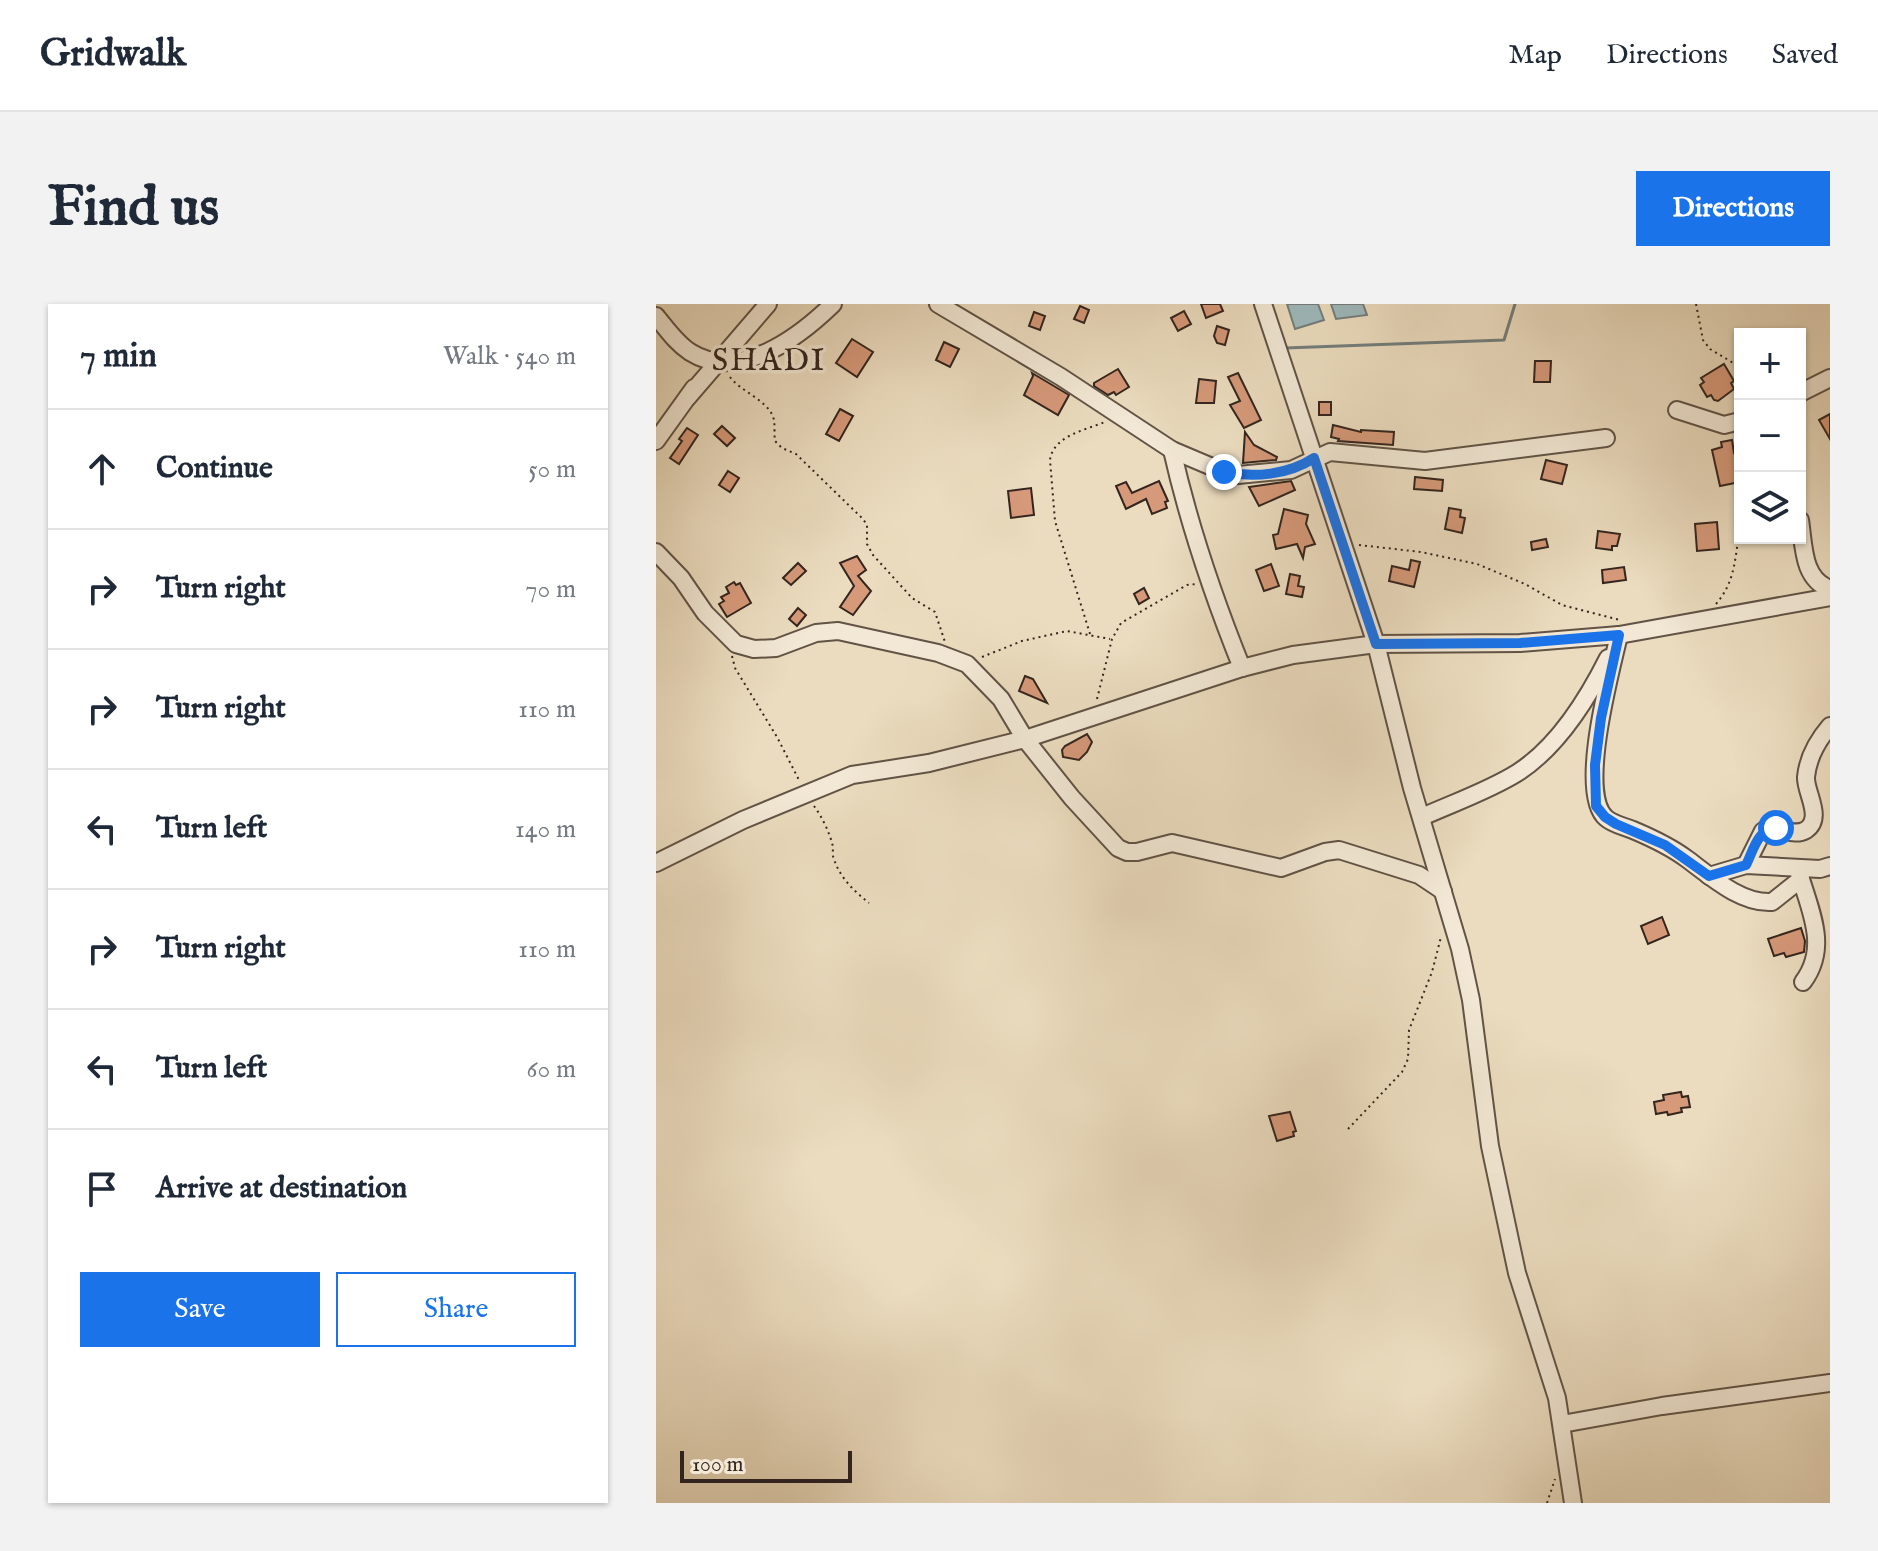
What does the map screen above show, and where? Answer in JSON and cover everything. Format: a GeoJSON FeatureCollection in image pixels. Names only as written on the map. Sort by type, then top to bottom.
{"type":"FeatureCollection","features":[{"type":"Feature","properties":{"kind":"street"},"geometry":{"type":"LineString","coordinates":[[688,397],[724,361],[768,304]]}},
{"type":"Feature","properties":{"kind":"street"},"geometry":{"type":"LineString","coordinates":[[656,316],[690,352],[701,358],[724,361],[760,355],[784,343],[833,304]]}},
{"type":"Feature","properties":{"kind":"street"},"geometry":{"type":"LineString","coordinates":[[938,304],[1172,450],[1238,475],[1291,470],[1334,452],[1425,461],[1606,438]]}},
{"type":"Feature","properties":{"kind":"street"},"geometry":{"type":"LineString","coordinates":[[1263,304],[1376,644],[1466,973],[1490,1146],[1517,1273],[1547,1361],[1562,1424],[1573,1503]]}},
{"type":"Feature","properties":{"kind":"street"},"geometry":{"type":"LineString","coordinates":[[656,441],[694,388],[697,376],[690,352]]}},
{"type":"Feature","properties":{"kind":"street"},"geometry":{"type":"LineString","coordinates":[[1806,390],[1830,378]]}},
{"type":"Feature","properties":{"kind":"street"},"geometry":{"type":"LineString","coordinates":[[1677,410],[1724,425],[1734,422]]}},
{"type":"Feature","properties":{"kind":"street"},"geometry":{"type":"LineString","coordinates":[[1172,450],[1209,585],[1242,668]]}},
{"type":"Feature","properties":{"kind":"street"},"geometry":{"type":"LineString","coordinates":[[1804,544],[1809,573],[1820,586],[1830,589]]}},
{"type":"Feature","properties":{"kind":"street"},"geometry":{"type":"LineString","coordinates":[[656,552],[681,578],[705,613],[736,644],[754,649],[776,648],[816,633],[838,631],[967,664],[1001,699],[1025,739],[1072,798],[1118,848],[1127,852],[1172,843],[1281,868],[1339,850],[1419,875],[1443,891]]}},
{"type":"Feature","properties":{"kind":"street"},"geometry":{"type":"LineString","coordinates":[[656,863],[743,820],[852,775],[929,763],[1025,739],[1242,668],[1293,655],[1376,644],[1520,643],[1700,621],[1830,597]]}},
{"type":"Feature","properties":{"kind":"street"},"geometry":{"type":"LineString","coordinates":[[1422,817],[1517,773],[1533,761],[1567,725],[1624,628]]}},
{"type":"Feature","properties":{"kind":"street"},"geometry":{"type":"LineString","coordinates":[[1624,628],[1601,718],[1595,765],[1596,806],[1616,824],[1665,845],[1709,876],[1752,900],[1763,903],[1781,897],[1800,873]]}},
{"type":"Feature","properties":{"kind":"street"},"geometry":{"type":"LineString","coordinates":[[1746,865],[1763,831],[1776,828],[1797,832],[1806,830],[1812,823],[1813,807],[1806,772],[1817,741],[1830,726]]}},
{"type":"Feature","properties":{"kind":"street"},"geometry":{"type":"LineString","coordinates":[[1709,876],[1746,865],[1800,873],[1830,866]]}},
{"type":"Feature","properties":{"kind":"street"},"geometry":{"type":"LineString","coordinates":[[1800,873],[1818,944],[1813,969],[1803,982]]}},
{"type":"Feature","properties":{"kind":"street"},"geometry":{"type":"LineString","coordinates":[[1562,1424],[1662,1406],[1830,1383]]}},
{"type":"Feature","properties":{"kind":"path"},"geometry":{"type":"LineString","coordinates":[[1696,304],[1703,340],[1710,349],[1734,363]]}},
{"type":"Feature","properties":{"kind":"path"},"geometry":{"type":"LineString","coordinates":[[724,361],[732,381],[774,417],[775,441],[796,454],[853,508],[867,525],[867,544],[873,555],[912,598],[935,612],[951,658]]}},
{"type":"Feature","properties":{"kind":"path"},"geometry":{"type":"LineString","coordinates":[[1090,634],[1055,521],[1051,452],[1060,442],[1120,415]]}},
{"type":"Feature","properties":{"kind":"path"},"geometry":{"type":"LineString","coordinates":[[1343,543],[1421,552],[1477,564],[1525,584],[1562,605],[1624,628]]}},
{"type":"Feature","properties":{"kind":"path"},"geometry":{"type":"LineString","coordinates":[[1700,621],[1731,584],[1738,544]]}},
{"type":"Feature","properties":{"kind":"path"},"geometry":{"type":"LineString","coordinates":[[1093,716],[1112,639],[1121,623],[1187,585],[1209,585]]}},
{"type":"Feature","properties":{"kind":"path"},"geometry":{"type":"LineString","coordinates":[[967,664],[999,648],[1067,631],[1112,639]]}},
{"type":"Feature","properties":{"kind":"path"},"geometry":{"type":"LineString","coordinates":[[727,635],[735,668],[820,815],[833,846],[833,859],[849,887],[869,903]]}},
{"type":"Feature","properties":{"kind":"path"},"geometry":{"type":"LineString","coordinates":[[1348,1129],[1402,1072],[1408,1059],[1409,1030],[1432,972],[1442,934]]}},
{"type":"Feature","properties":{"kind":"water"},"geometry":{"type":"Polygon","coordinates":[[[1287,304],[1318,304],[1324,320],[1295,329],[1287,304]]]}},
{"type":"Feature","properties":{"kind":"water"},"geometry":{"type":"Polygon","coordinates":[[[1331,304],[1363,304],[1367,315],[1336,319],[1331,304]]]}},
{"type":"Feature","properties":{"kind":"building"},"geometry":{"type":"Polygon","coordinates":[[[1201,304],[1220,304],[1223,311],[1206,318],[1201,304]]]}},
{"type":"Feature","properties":{"kind":"building"},"geometry":{"type":"Polygon","coordinates":[[[1080,306],[1089,310],[1084,323],[1074,319],[1080,306]]]}},
{"type":"Feature","properties":{"kind":"building"},"geometry":{"type":"Polygon","coordinates":[[[1184,311],[1191,324],[1178,331],[1171,318],[1184,311]]]}},
{"type":"Feature","properties":{"kind":"building"},"geometry":{"type":"Polygon","coordinates":[[[1034,312],[1045,316],[1040,330],[1029,326],[1034,312]]]}},
{"type":"Feature","properties":{"kind":"building"},"geometry":{"type":"Polygon","coordinates":[[[1217,326],[1229,330],[1225,345],[1217,343],[1214,336],[1217,326]]]}},
{"type":"Feature","properties":{"kind":"building"},"geometry":{"type":"Polygon","coordinates":[[[852,339],[873,352],[857,377],[836,363],[852,339]]]}},
{"type":"Feature","properties":{"kind":"building"},"geometry":{"type":"Polygon","coordinates":[[[944,342],[959,349],[950,367],[936,360],[944,342]]]}},
{"type":"Feature","properties":{"kind":"building"},"geometry":{"type":"Polygon","coordinates":[[[1535,361],[1551,361],[1550,382],[1534,382],[1535,361]]]}},
{"type":"Feature","properties":{"kind":"building"},"geometry":{"type":"Polygon","coordinates":[[[1724,364],[1734,381],[1731,383],[1734,389],[1718,401],[1714,400],[1711,395],[1707,397],[1700,385],[1704,382],[1701,378],[1724,364]]]}},
{"type":"Feature","properties":{"kind":"building"},"geometry":{"type":"Polygon","coordinates":[[[1118,369],[1129,387],[1116,395],[1114,392],[1108,395],[1094,386],[1094,383],[1118,369]]]}},
{"type":"Feature","properties":{"kind":"building"},"geometry":{"type":"Polygon","coordinates":[[[1032,373],[1069,395],[1058,415],[1024,395],[1032,373]]]}},
{"type":"Feature","properties":{"kind":"building"},"geometry":{"type":"Polygon","coordinates":[[[1238,373],[1261,420],[1244,428],[1230,405],[1240,401],[1228,377],[1238,373]]]}},
{"type":"Feature","properties":{"kind":"building"},"geometry":{"type":"Polygon","coordinates":[[[1199,379],[1216,381],[1214,403],[1196,403],[1199,379]]]}},
{"type":"Feature","properties":{"kind":"building"},"geometry":{"type":"Polygon","coordinates":[[[1319,402],[1331,402],[1331,415],[1319,415],[1319,402]]]}},
{"type":"Feature","properties":{"kind":"building"},"geometry":{"type":"Polygon","coordinates":[[[840,409],[853,416],[839,441],[826,434],[840,409]]]}},
{"type":"Feature","properties":{"kind":"building"},"geometry":{"type":"Polygon","coordinates":[[[1830,414],[1830,439],[1819,420],[1830,414]]]}},
{"type":"Feature","properties":{"kind":"building"},"geometry":{"type":"Polygon","coordinates":[[[1333,425],[1361,432],[1394,432],[1393,445],[1338,441],[1331,437],[1333,425]]]}},
{"type":"Feature","properties":{"kind":"building"},"geometry":{"type":"Polygon","coordinates":[[[722,426],[735,438],[727,446],[714,434],[722,426]]]}},
{"type":"Feature","properties":{"kind":"building"},"geometry":{"type":"Polygon","coordinates":[[[687,428],[698,435],[679,464],[670,458],[687,428]]]}},
{"type":"Feature","properties":{"kind":"building"},"geometry":{"type":"Polygon","coordinates":[[[1245,432],[1254,445],[1277,457],[1276,460],[1243,463],[1245,432]]]}},
{"type":"Feature","properties":{"kind":"building"},"geometry":{"type":"Polygon","coordinates":[[[1732,440],[1734,483],[1720,486],[1712,450],[1722,447],[1721,442],[1732,440]]]}},
{"type":"Feature","properties":{"kind":"building"},"geometry":{"type":"Polygon","coordinates":[[[1546,460],[1567,465],[1562,484],[1541,479],[1546,460]]]}},
{"type":"Feature","properties":{"kind":"building"},"geometry":{"type":"Polygon","coordinates":[[[728,471],[739,478],[730,492],[719,485],[728,471]]]}},
{"type":"Feature","properties":{"kind":"building"},"geometry":{"type":"Polygon","coordinates":[[[1415,477],[1443,480],[1442,491],[1414,489],[1415,477]]]}},
{"type":"Feature","properties":{"kind":"building"},"geometry":{"type":"Polygon","coordinates":[[[1159,481],[1168,501],[1165,502],[1167,508],[1152,514],[1146,499],[1126,509],[1116,486],[1126,482],[1132,493],[1159,481]]]}},
{"type":"Feature","properties":{"kind":"building"},"geometry":{"type":"Polygon","coordinates":[[[1291,481],[1295,490],[1259,506],[1249,487],[1291,481]]]}},
{"type":"Feature","properties":{"kind":"building"},"geometry":{"type":"Polygon","coordinates":[[[1031,488],[1034,515],[1011,518],[1008,491],[1031,488]]]}},
{"type":"Feature","properties":{"kind":"building"},"geometry":{"type":"Polygon","coordinates":[[[1449,508],[1461,510],[1460,517],[1465,518],[1462,533],[1445,529],[1449,508]]]}},
{"type":"Feature","properties":{"kind":"building"},"geometry":{"type":"Polygon","coordinates":[[[1284,509],[1308,515],[1306,524],[1315,544],[1305,547],[1303,558],[1297,544],[1276,549],[1273,535],[1278,534],[1284,509]]]}},
{"type":"Feature","properties":{"kind":"building"},"geometry":{"type":"Polygon","coordinates":[[[1717,522],[1719,549],[1697,551],[1695,524],[1717,522]]]}},
{"type":"Feature","properties":{"kind":"building"},"geometry":{"type":"Polygon","coordinates":[[[1598,531],[1620,534],[1617,546],[1612,546],[1612,550],[1596,548],[1598,531]]]}},
{"type":"Feature","properties":{"kind":"building"},"geometry":{"type":"Polygon","coordinates":[[[1546,539],[1548,547],[1532,550],[1531,542],[1546,539]]]}},
{"type":"Feature","properties":{"kind":"building"},"geometry":{"type":"Polygon","coordinates":[[[857,556],[866,570],[858,576],[871,591],[853,615],[840,607],[854,586],[840,563],[857,556]]]}},
{"type":"Feature","properties":{"kind":"building"},"geometry":{"type":"Polygon","coordinates":[[[1411,560],[1420,562],[1414,587],[1389,581],[1392,566],[1409,570],[1411,560]]]}},
{"type":"Feature","properties":{"kind":"building"},"geometry":{"type":"Polygon","coordinates":[[[798,563],[806,571],[791,585],[783,578],[798,563]]]}},
{"type":"Feature","properties":{"kind":"building"},"geometry":{"type":"Polygon","coordinates":[[[1271,564],[1279,586],[1264,591],[1256,570],[1271,564]]]}},
{"type":"Feature","properties":{"kind":"building"},"geometry":{"type":"Polygon","coordinates":[[[1624,567],[1626,580],[1603,583],[1602,570],[1624,567]]]}},
{"type":"Feature","properties":{"kind":"building"},"geometry":{"type":"Polygon","coordinates":[[[1290,574],[1300,576],[1298,586],[1304,587],[1302,597],[1286,594],[1290,574]]]}},
{"type":"Feature","properties":{"kind":"building"},"geometry":{"type":"Polygon","coordinates":[[[734,582],[736,585],[740,583],[751,603],[727,617],[719,604],[724,601],[721,597],[729,593],[726,587],[734,582]]]}},
{"type":"Feature","properties":{"kind":"building"},"geometry":{"type":"Polygon","coordinates":[[[1144,588],[1149,598],[1139,604],[1134,594],[1144,588]]]}},
{"type":"Feature","properties":{"kind":"building"},"geometry":{"type":"Polygon","coordinates":[[[798,608],[806,615],[797,626],[789,619],[798,608]]]}},
{"type":"Feature","properties":{"kind":"building"},"geometry":{"type":"Polygon","coordinates":[[[1025,676],[1033,679],[1047,703],[1019,691],[1025,676]]]}},
{"type":"Feature","properties":{"kind":"building"},"geometry":{"type":"Polygon","coordinates":[[[1087,734],[1092,742],[1079,760],[1063,757],[1065,746],[1087,734]]]}},
{"type":"Feature","properties":{"kind":"building"},"geometry":{"type":"Polygon","coordinates":[[[1662,917],[1669,935],[1648,944],[1641,926],[1662,917]]]}},
{"type":"Feature","properties":{"kind":"building"},"geometry":{"type":"Polygon","coordinates":[[[1801,928],[1804,952],[1786,957],[1784,953],[1774,956],[1768,939],[1801,928]]]}},
{"type":"Feature","properties":{"kind":"building"},"geometry":{"type":"Polygon","coordinates":[[[1681,1092],[1682,1097],[1688,1096],[1690,1107],[1668,1115],[1667,1112],[1656,1114],[1654,1102],[1664,1100],[1663,1095],[1681,1092]]]}},
{"type":"Feature","properties":{"kind":"building"},"geometry":{"type":"Polygon","coordinates":[[[1290,1112],[1296,1131],[1293,1132],[1294,1136],[1277,1141],[1269,1116],[1290,1112]]]}},
{"type":"Feature","properties":{"kind":"waterway"},"geometry":{"type":"LineString","coordinates":[[1285,348],[1504,340],[1515,304]]}},
{"type":"Feature","properties":{"kind":"district","name":"SHADI"},"geometry":{"type":"Point","coordinates":[769,359]}},
{"type":"Feature","properties":{"kind":"route"},"geometry":{"type":"LineString","coordinates":[[1224,472],[1251,476],[1291,470],[1314,458],[1376,644],[1520,643],[1619,635],[1601,718],[1595,765],[1596,806],[1605,817],[1665,845],[1709,876],[1746,865],[1763,831],[1776,828]]}}]}
